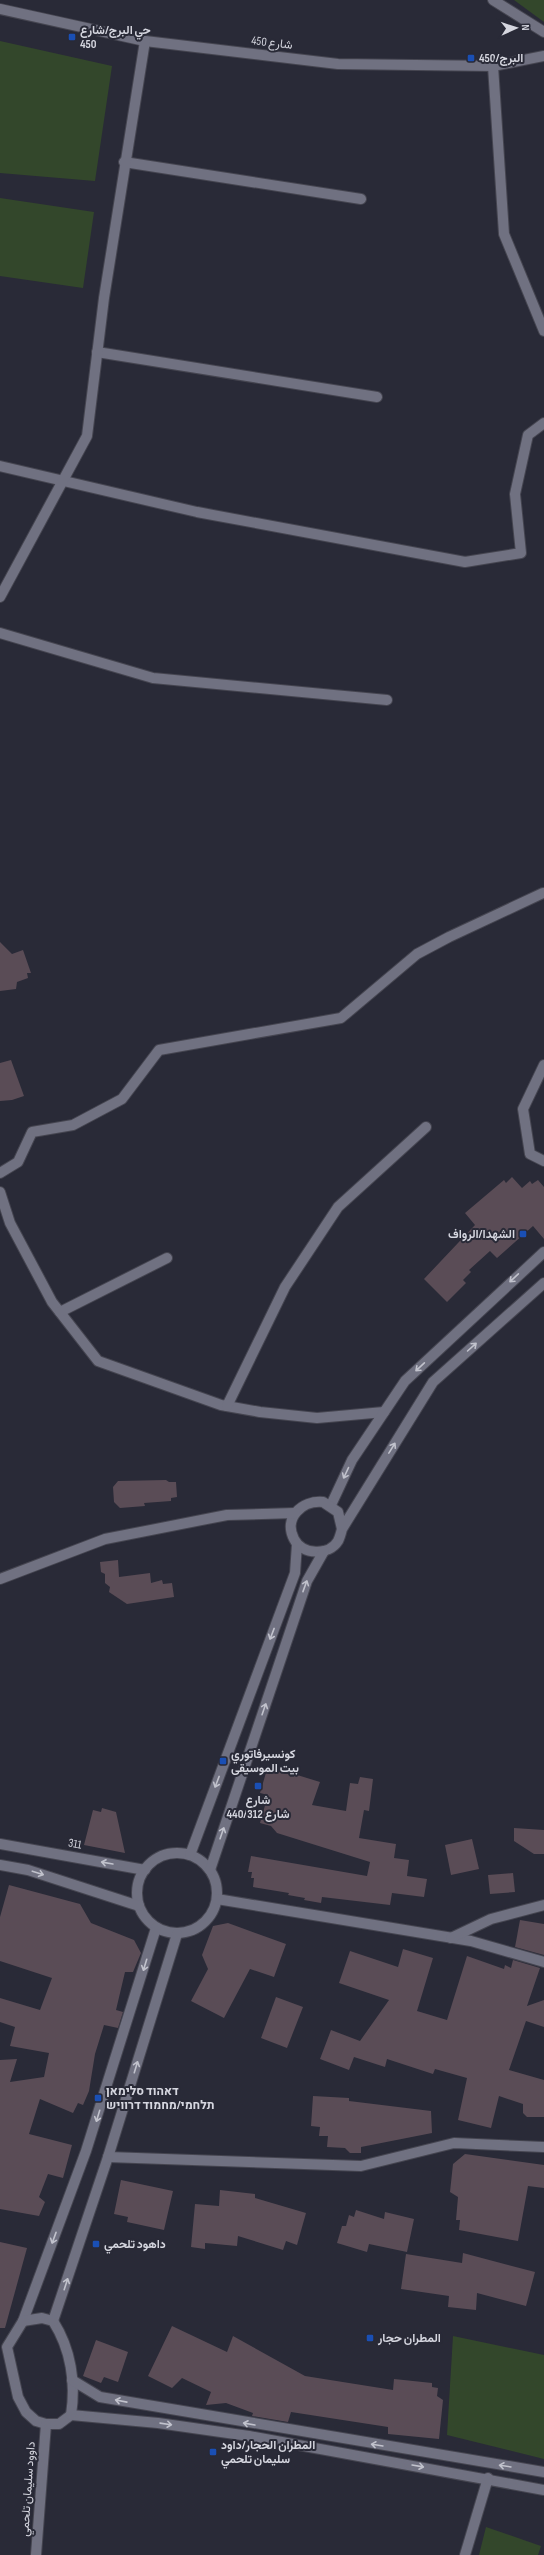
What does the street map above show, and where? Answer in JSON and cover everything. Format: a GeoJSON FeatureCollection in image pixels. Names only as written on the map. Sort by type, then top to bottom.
{"type":"FeatureCollection","features":[{"type":"Feature","properties":{"kind":"street"},"geometry":{"type":"LineString","coordinates":[[494,0],[544,32]]}},
{"type":"Feature","properties":{"kind":"street","name":"شارع 450"},"geometry":{"type":"LineString","coordinates":[[0,9],[145,41],[338,64],[493,66],[544,56]]}},
{"type":"Feature","properties":{"kind":"street"},"geometry":{"type":"LineString","coordinates":[[0,597],[63,482],[86,436],[124,162],[145,41]]}},
{"type":"Feature","properties":{"kind":"street"},"geometry":{"type":"LineString","coordinates":[[493,66],[504,234],[544,331]]}},
{"type":"Feature","properties":{"kind":"street"},"geometry":{"type":"LineString","coordinates":[[124,162],[361,199]]}},
{"type":"Feature","properties":{"kind":"street"},"geometry":{"type":"LineString","coordinates":[[97,352],[377,397]]}},
{"type":"Feature","properties":{"kind":"street"},"geometry":{"type":"LineString","coordinates":[[0,466],[63,482],[197,512],[465,562],[521,553],[515,494],[528,434],[544,423]]}},
{"type":"Feature","properties":{"kind":"street"},"geometry":{"type":"LineString","coordinates":[[0,633],[153,678],[387,700]]}},
{"type":"Feature","properties":{"kind":"street"},"geometry":{"type":"LineString","coordinates":[[0,1173],[18,1162],[32,1132],[73,1125],[122,1099],[159,1050],[341,1018],[417,954],[449,937],[543,893]]}},
{"type":"Feature","properties":{"kind":"street"},"geometry":{"type":"LineString","coordinates":[[544,1065],[523,1109],[530,1154],[544,1161]]}},
{"type":"Feature","properties":{"kind":"street"},"geometry":{"type":"LineString","coordinates":[[227,1406],[285,1287],[338,1207],[426,1127]]}},
{"type":"Feature","properties":{"kind":"street"},"geometry":{"type":"LineString","coordinates":[[0,1192],[10,1223],[52,1302],[98,1361],[227,1406],[317,1418],[384,1412]]}},
{"type":"Feature","properties":{"kind":"street"},"geometry":{"type":"LineString","coordinates":[[331,1505],[352,1460],[405,1381],[544,1252]]}},
{"type":"Feature","properties":{"kind":"street"},"geometry":{"type":"LineString","coordinates":[[60,1312],[167,1258]]}},
{"type":"Feature","properties":{"kind":"street"},"geometry":{"type":"LineString","coordinates":[[210,1870],[307,1581],[324,1551],[338,1541],[342,1529],[433,1382],[544,1283]]}},
{"type":"Feature","properties":{"kind":"street"},"geometry":{"type":"LineString","coordinates":[[190,1855],[295,1573],[297,1544],[291,1530],[295,1513],[305,1504],[314,1501],[331,1505],[338,1512],[342,1529]]}},
{"type":"Feature","properties":{"kind":"street"},"geometry":{"type":"LineString","coordinates":[[0,1579],[105,1539],[227,1515],[295,1513]]}},
{"type":"Feature","properties":{"kind":"street"},"geometry":{"type":"LineString","coordinates":[[297,1544],[313,1552],[324,1551]]}},
{"type":"Feature","properties":{"kind":"street","name":"311"},"geometry":{"type":"LineString","coordinates":[[0,1844],[145,1870]]}},
{"type":"Feature","properties":{"kind":"street"},"geometry":{"type":"LineString","coordinates":[[176,1853],[190,1855],[200,1860],[210,1870],[217,1885],[217,1899],[212,1914],[203,1924],[191,1931],[177,1934],[156,1928],[146,1918],[140,1906],[139,1883],[145,1870],[162,1856],[176,1853]]}},
{"type":"Feature","properties":{"kind":"street"},"geometry":{"type":"LineString","coordinates":[[0,1865],[28,1870],[140,1906]]}},
{"type":"Feature","properties":{"kind":"street"},"geometry":{"type":"LineString","coordinates":[[217,1899],[451,1938],[544,1962]]}},
{"type":"Feature","properties":{"kind":"street"},"geometry":{"type":"LineString","coordinates":[[451,1938],[491,1919],[544,1905]]}},
{"type":"Feature","properties":{"kind":"street"},"geometry":{"type":"LineString","coordinates":[[156,1928],[86,2151],[23,2321],[3,2347],[18,2397],[26,2412],[36,2421],[46,2424],[59,2424],[71,2415],[158,2423],[249,2436],[488,2478],[544,2490]]}},
{"type":"Feature","properties":{"kind":"street"},"geometry":{"type":"LineString","coordinates":[[54,2321],[108,2157],[177,1934]]}},
{"type":"Feature","properties":{"kind":"street"},"geometry":{"type":"LineString","coordinates":[[108,2157],[361,2166],[454,2142],[544,2147]]}},
{"type":"Feature","properties":{"kind":"street"},"geometry":{"type":"LineString","coordinates":[[23,2321],[42,2318],[54,2321],[65,2339],[74,2397],[71,2415]]}},
{"type":"Feature","properties":{"kind":"street"},"geometry":{"type":"LineString","coordinates":[[72,2380],[100,2397],[544,2472]]}},
{"type":"Feature","properties":{"kind":"street","name":"داوود سليمان تلحمي"},"geometry":{"type":"LineString","coordinates":[[36,2555],[46,2424]]}},
{"type":"Feature","properties":{"kind":"street"},"geometry":{"type":"LineString","coordinates":[[465,2555],[488,2478]]}},
{"type":"Feature","properties":{"kind":"green space"},"geometry":{"type":"Polygon","coordinates":[[[514,0],[544,0],[544,22],[514,0]]]}},
{"type":"Feature","properties":{"kind":"green space"},"geometry":{"type":"Polygon","coordinates":[[[0,41],[112,66],[95,181],[0,173],[0,41]]]}},
{"type":"Feature","properties":{"kind":"green space"},"geometry":{"type":"Polygon","coordinates":[[[0,198],[94,212],[83,288],[0,276],[0,198]]]}},
{"type":"Feature","properties":{"kind":"green space"},"geometry":{"type":"Polygon","coordinates":[[[453,2336],[544,2355],[544,2459],[447,2435],[453,2336]]]}},
{"type":"Feature","properties":{"kind":"green space"},"geometry":{"type":"Polygon","coordinates":[[[486,2527],[541,2546],[538,2555],[479,2555],[486,2527]]]}},
{"type":"Feature","properties":{"kind":"building"},"geometry":{"type":"Polygon","coordinates":[[[0,942],[12,954],[23,950],[31,973],[27,973],[28,978],[17,982],[16,989],[0,991],[0,942]]]}},
{"type":"Feature","properties":{"kind":"building"},"geometry":{"type":"Polygon","coordinates":[[[11,1060],[24,1096],[12,1100],[0,1101],[0,1063],[11,1060]]]}},
{"type":"Feature","properties":{"kind":"building"},"geometry":{"type":"Polygon","coordinates":[[[512,1177],[522,1188],[530,1181],[532,1184],[538,1180],[544,1187],[544,1239],[533,1226],[497,1258],[490,1251],[469,1270],[471,1272],[463,1280],[466,1283],[447,1302],[424,1279],[475,1225],[465,1213],[504,1180],[506,1183],[512,1177]]]}},
{"type":"Feature","properties":{"kind":"building"},"geometry":{"type":"Polygon","coordinates":[[[166,1480],[169,1482],[176,1482],[177,1497],[171,1498],[171,1501],[144,1503],[145,1506],[120,1508],[114,1502],[113,1487],[118,1481],[166,1480]]]}},
{"type":"Feature","properties":{"kind":"building"},"geometry":{"type":"Polygon","coordinates":[[[118,1560],[119,1577],[150,1573],[151,1583],[162,1580],[163,1584],[172,1583],[174,1597],[127,1604],[109,1592],[110,1587],[105,1583],[105,1574],[101,1572],[100,1562],[118,1560]]]}},
{"type":"Feature","properties":{"kind":"building"},"geometry":{"type":"Polygon","coordinates":[[[268,1766],[320,1782],[312,1805],[346,1811],[350,1783],[358,1784],[360,1777],[373,1779],[369,1811],[364,1810],[359,1838],[396,1844],[394,1858],[409,1860],[407,1876],[427,1879],[424,1897],[392,1893],[390,1905],[322,1897],[321,1903],[288,1895],[289,1893],[253,1887],[254,1878],[251,1878],[252,1872],[248,1872],[251,1856],[367,1876],[370,1862],[277,1833],[271,1826],[260,1823],[268,1795],[260,1793],[268,1766]]]}},
{"type":"Feature","properties":{"kind":"building"},"geometry":{"type":"Polygon","coordinates":[[[102,1808],[116,1812],[125,1853],[84,1845],[93,1810],[101,1812],[102,1808]]]}},
{"type":"Feature","properties":{"kind":"building"},"geometry":{"type":"Polygon","coordinates":[[[514,1828],[544,1830],[544,1854],[534,1854],[514,1841],[514,1828]]]}},
{"type":"Feature","properties":{"kind":"building"},"geometry":{"type":"Polygon","coordinates":[[[472,1839],[479,1869],[451,1875],[445,1845],[472,1839]]]}},
{"type":"Feature","properties":{"kind":"building"},"geometry":{"type":"Polygon","coordinates":[[[513,1873],[515,1892],[490,1894],[488,1875],[513,1873]]]}},
{"type":"Feature","properties":{"kind":"building"},"geometry":{"type":"Polygon","coordinates":[[[9,1885],[80,1904],[91,1923],[134,1940],[141,1953],[133,1972],[125,1972],[116,2010],[123,2012],[118,2028],[104,2025],[95,2054],[89,2091],[83,2105],[78,2103],[73,2113],[40,2099],[29,2134],[72,2145],[63,2178],[48,2174],[39,2197],[45,2202],[39,2216],[0,2209],[0,2060],[17,2059],[10,2082],[44,2077],[49,2053],[10,2046],[15,2027],[0,2022],[0,1998],[40,2010],[52,1978],[0,1961],[0,1917],[9,1885]]]}},
{"type":"Feature","properties":{"kind":"building"},"geometry":{"type":"Polygon","coordinates":[[[520,1920],[544,1924],[544,1955],[515,1947],[520,1920]]]}},
{"type":"Feature","properties":{"kind":"building"},"geometry":{"type":"Polygon","coordinates":[[[228,1923],[286,1944],[274,1977],[250,1969],[224,2018],[191,2001],[208,1969],[202,1955],[213,1926],[228,1923]]]}},
{"type":"Feature","properties":{"kind":"building"},"geometry":{"type":"Polygon","coordinates":[[[403,1949],[433,1958],[417,2011],[447,2020],[467,1956],[504,1969],[505,1965],[511,1968],[513,1960],[540,1968],[527,2006],[544,2000],[544,2027],[526,2021],[509,2070],[544,2080],[544,2117],[527,2117],[523,2113],[523,2104],[499,2096],[491,2128],[458,2120],[467,2078],[435,2069],[433,2074],[387,2059],[385,2067],[354,2057],[349,2070],[320,2059],[331,2030],[360,2041],[389,2000],[339,1983],[350,1951],[398,1967],[403,1949]]]}},
{"type":"Feature","properties":{"kind":"building"},"geometry":{"type":"Polygon","coordinates":[[[276,1997],[303,2007],[287,2048],[261,2038],[276,1997]]]}},
{"type":"Feature","properties":{"kind":"building"},"geometry":{"type":"Polygon","coordinates":[[[313,2096],[349,2098],[349,2101],[431,2111],[432,2133],[361,2147],[361,2153],[350,2153],[345,2148],[327,2147],[328,2136],[319,2136],[320,2127],[311,2126],[313,2096]]]}},
{"type":"Feature","properties":{"kind":"building"},"geometry":{"type":"Polygon","coordinates":[[[465,2154],[544,2165],[544,2188],[528,2186],[518,2241],[459,2230],[460,2220],[456,2220],[458,2197],[450,2192],[453,2164],[465,2154]]]}},
{"type":"Feature","properties":{"kind":"building"},"geometry":{"type":"Polygon","coordinates":[[[121,2180],[173,2191],[164,2230],[127,2222],[128,2217],[114,2214],[121,2180]]]}},
{"type":"Feature","properties":{"kind":"building"},"geometry":{"type":"Polygon","coordinates":[[[220,2190],[255,2194],[255,2198],[306,2213],[297,2245],[286,2241],[283,2250],[238,2236],[237,2246],[205,2243],[205,2249],[191,2247],[195,2204],[219,2206],[220,2190]]]}},
{"type":"Feature","properties":{"kind":"building"},"geometry":{"type":"Polygon","coordinates":[[[356,2210],[384,2219],[385,2212],[414,2219],[407,2252],[369,2244],[367,2252],[337,2243],[342,2226],[346,2226],[349,2215],[354,2217],[356,2210]]]}},
{"type":"Feature","properties":{"kind":"building"},"geometry":{"type":"Polygon","coordinates":[[[0,2242],[27,2248],[5,2328],[0,2328],[0,2242]]]}},
{"type":"Feature","properties":{"kind":"building"},"geometry":{"type":"Polygon","coordinates":[[[463,2253],[535,2272],[526,2306],[477,2293],[476,2310],[448,2307],[449,2296],[401,2289],[406,2254],[462,2263],[463,2253]]]}},
{"type":"Feature","properties":{"kind":"building"},"geometry":{"type":"Polygon","coordinates":[[[172,2326],[227,2352],[233,2336],[305,2376],[393,2390],[394,2379],[432,2383],[432,2387],[438,2388],[437,2396],[443,2400],[439,2439],[388,2434],[388,2427],[291,2412],[288,2422],[252,2416],[253,2413],[226,2403],[206,2405],[211,2392],[182,2378],[172,2388],[148,2376],[172,2326]]]}},
{"type":"Feature","properties":{"kind":"building"},"geometry":{"type":"Polygon","coordinates":[[[96,2340],[128,2352],[118,2382],[104,2377],[101,2383],[83,2376],[96,2340]]]}},
{"type":"Feature","properties":{"kind":"place","name":"حي البرج/شارع 450"},"geometry":{"type":"Point","coordinates":[72,37]}},
{"type":"Feature","properties":{"kind":"place","name":"البرج/450"},"geometry":{"type":"Point","coordinates":[471,58]}},
{"type":"Feature","properties":{"kind":"place","name":"الشهدا/الرواف"},"geometry":{"type":"Point","coordinates":[523,1234]}},
{"type":"Feature","properties":{"kind":"place","name":"كونسيرفاتوري بيت الموسيقى"},"geometry":{"type":"Point","coordinates":[223,1761]}},
{"type":"Feature","properties":{"kind":"place","name":"شارع 440/شارع 312"},"geometry":{"type":"Point","coordinates":[258,1786]}},
{"type":"Feature","properties":{"kind":"place","name":"דאהוד סלימאן תלחמי/מחמוד דרוויש"},"geometry":{"type":"Point","coordinates":[98,2098]}},
{"type":"Feature","properties":{"kind":"place","name":"داهود تلحمي"},"geometry":{"type":"Point","coordinates":[96,2244]}},
{"type":"Feature","properties":{"kind":"place","name":"المطران حجار"},"geometry":{"type":"Point","coordinates":[370,2338]}},
{"type":"Feature","properties":{"kind":"place","name":"المطران الحجار/داود سليمان تلحمي"},"geometry":{"type":"Point","coordinates":[213,2452]}}]}
